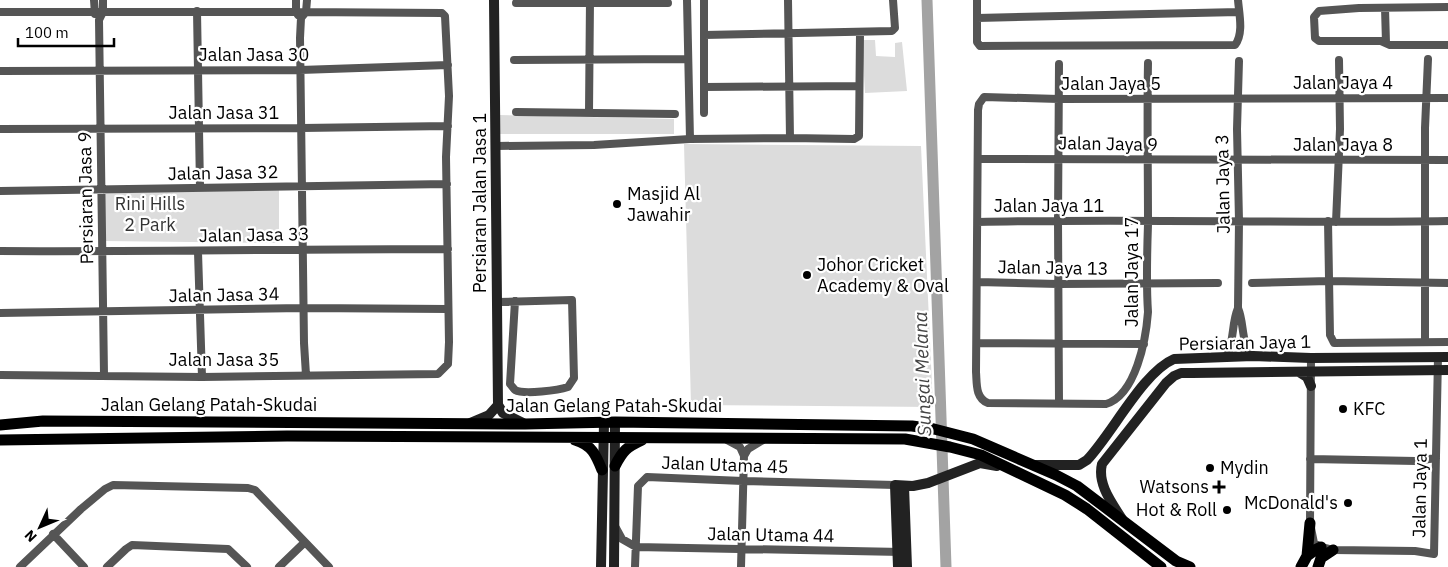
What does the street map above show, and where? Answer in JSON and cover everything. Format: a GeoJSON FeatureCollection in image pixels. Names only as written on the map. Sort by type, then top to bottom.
{"type":"FeatureCollection","features":[{"type":"Feature","properties":{"kind":"main road","name":"Jalan Gelang Patah-Skudai"},"geometry":{"type":"LineString","coordinates":[[0,425],[43,421],[912,426],[934,429],[973,439],[1077,486],[1176,561],[1190,567]]}},
{"type":"Feature","properties":{"kind":"main road"},"geometry":{"type":"LineString","coordinates":[[99,422],[74,425],[68,427],[66,431],[68,434],[100,440]]}},
{"type":"Feature","properties":{"kind":"main road","name":"Jalan Gelang Patah-Skudai"},"geometry":{"type":"LineString","coordinates":[[0,440],[281,436],[906,438],[981,455],[1065,495],[1088,509],[1160,567]]}},
{"type":"Feature","properties":{"kind":"main road"},"geometry":{"type":"LineString","coordinates":[[566,437],[587,445],[596,454],[602,470]]}},
{"type":"Feature","properties":{"kind":"main road"},"geometry":{"type":"LineString","coordinates":[[615,466],[622,452],[629,446],[646,438]]}},
{"type":"Feature","properties":{"kind":"main road"},"geometry":{"type":"LineString","coordinates":[[1301,567],[1307,556],[1310,523]]}},
{"type":"Feature","properties":{"kind":"main road"},"geometry":{"type":"LineString","coordinates":[[1307,556],[1321,547]]}},
{"type":"Feature","properties":{"kind":"main road"},"geometry":{"type":"LineString","coordinates":[[1318,567],[1321,558],[1333,550]]}},
{"type":"Feature","properties":{"kind":"street"},"geometry":{"type":"LineString","coordinates":[[94,0],[94,12],[99,20]]}},
{"type":"Feature","properties":{"kind":"street","name":"Persiaran Jasa 9"},"geometry":{"type":"LineString","coordinates":[[103,0],[103,12],[99,20],[104,375]]}},
{"type":"Feature","properties":{"kind":"street"},"geometry":{"type":"LineString","coordinates":[[296,0],[301,14],[303,308],[306,375]]}},
{"type":"Feature","properties":{"kind":"street"},"geometry":{"type":"LineString","coordinates":[[301,14],[307,0]]}},
{"type":"Feature","properties":{"kind":"street","name":"Persiaran Jalan Jasa 1"},"geometry":{"type":"LineString","coordinates":[[494,0],[498,405]]}},
{"type":"Feature","properties":{"kind":"street"},"geometry":{"type":"LineString","coordinates":[[688,0],[690,139]]}},
{"type":"Feature","properties":{"kind":"street"},"geometry":{"type":"LineString","coordinates":[[704,0],[704,113]]}},
{"type":"Feature","properties":{"kind":"street"},"geometry":{"type":"LineString","coordinates":[[788,0],[790,138]]}},
{"type":"Feature","properties":{"kind":"street"},"geometry":{"type":"LineString","coordinates":[[704,35],[894,30],[893,0]]}},
{"type":"Feature","properties":{"kind":"street"},"geometry":{"type":"LineString","coordinates":[[977,0],[977,42],[980,46],[1235,44],[1239,40],[1240,32],[1238,0]]}},
{"type":"Feature","properties":{"kind":"street"},"geometry":{"type":"LineString","coordinates":[[516,3],[590,1],[668,3]]}},
{"type":"Feature","properties":{"kind":"street"},"geometry":{"type":"LineString","coordinates":[[590,1],[590,112]]}},
{"type":"Feature","properties":{"kind":"street"},"geometry":{"type":"LineString","coordinates":[[1448,7],[1385,8],[1359,4],[1319,11],[1314,17],[1315,38],[1317,41],[1381,41],[1390,45],[1448,45]]}},
{"type":"Feature","properties":{"kind":"street"},"geometry":{"type":"LineString","coordinates":[[1385,8],[1386,43]]}},
{"type":"Feature","properties":{"kind":"street"},"geometry":{"type":"LineString","coordinates":[[0,12],[197,11],[301,14],[440,12],[445,16],[448,65],[446,157],[448,309]]}},
{"type":"Feature","properties":{"kind":"street"},"geometry":{"type":"LineString","coordinates":[[197,11],[200,188]]}},
{"type":"Feature","properties":{"kind":"street"},"geometry":{"type":"LineString","coordinates":[[977,18],[1238,12]]}},
{"type":"Feature","properties":{"kind":"street"},"geometry":{"type":"LineString","coordinates":[[496,146],[594,145],[690,139],[858,138],[860,32]]}},
{"type":"Feature","properties":{"kind":"street"},"geometry":{"type":"LineString","coordinates":[[514,60],[688,58]]}},
{"type":"Feature","properties":{"kind":"street"},"geometry":{"type":"LineString","coordinates":[[1426,342],[1425,160],[1428,59]]}},
{"type":"Feature","properties":{"kind":"street","name":"Jalan Jaya 3"},"geometry":{"type":"LineString","coordinates":[[1238,308],[1240,221],[1238,160],[1239,60]]}},
{"type":"Feature","properties":{"kind":"street"},"geometry":{"type":"LineString","coordinates":[[1339,60],[1339,159],[1332,221],[1329,281],[1331,338],[1334,343],[1448,342]]}},
{"type":"Feature","properties":{"kind":"street","name":"Jalan Jaya 17"},"geometry":{"type":"LineString","coordinates":[[978,343],[976,372],[978,393],[983,401],[988,403],[1106,404],[1122,393],[1134,374],[1144,344],[1148,312],[1146,160],[1148,63]]}},
{"type":"Feature","properties":{"kind":"street"},"geometry":{"type":"LineString","coordinates":[[1059,64],[1059,403]]}},
{"type":"Feature","properties":{"kind":"street","name":"Jalan Jasa 30"},"geometry":{"type":"LineString","coordinates":[[0,71],[300,70],[448,65]]}},
{"type":"Feature","properties":{"kind":"street"},"geometry":{"type":"LineString","coordinates":[[704,87],[859,86]]}},
{"type":"Feature","properties":{"kind":"street","name":"Jalan Jaya 5"},"geometry":{"type":"LineString","coordinates":[[978,159],[978,110],[979,104],[984,97],[1059,99],[1238,98]]}},
{"type":"Feature","properties":{"kind":"street","name":"Jalan Jaya 4"},"geometry":{"type":"LineString","coordinates":[[1238,98],[1448,98]]}},
{"type":"Feature","properties":{"kind":"street"},"geometry":{"type":"LineString","coordinates":[[516,112],[675,114]]}},
{"type":"Feature","properties":{"kind":"street","name":"Jalan Jasa 31"},"geometry":{"type":"LineString","coordinates":[[0,129],[448,126]]}},
{"type":"Feature","properties":{"kind":"street"},"geometry":{"type":"LineString","coordinates":[[978,159],[978,343],[1058,345],[1144,344]]}},
{"type":"Feature","properties":{"kind":"street","name":"Jalan Jaya 9"},"geometry":{"type":"LineString","coordinates":[[978,159],[1238,160]]}},
{"type":"Feature","properties":{"kind":"street","name":"Jalan Jaya 8"},"geometry":{"type":"LineString","coordinates":[[1238,160],[1448,160]]}},
{"type":"Feature","properties":{"kind":"street","name":"Jalan Jasa 32"},"geometry":{"type":"LineString","coordinates":[[0,191],[447,184]]}},
{"type":"Feature","properties":{"kind":"street","name":"Jalan Jaya 11"},"geometry":{"type":"LineString","coordinates":[[978,222],[1058,220],[1148,222],[1448,221]]}},
{"type":"Feature","properties":{"kind":"street","name":"Jalan Jasa 33"},"geometry":{"type":"LineString","coordinates":[[0,251],[198,252],[303,249],[448,249]]}},
{"type":"Feature","properties":{"kind":"street"},"geometry":{"type":"LineString","coordinates":[[198,252],[202,377]]}},
{"type":"Feature","properties":{"kind":"street"},"geometry":{"type":"LineString","coordinates":[[1252,284],[1329,281],[1448,283]]}},
{"type":"Feature","properties":{"kind":"street","name":"Jalan Jaya 13"},"geometry":{"type":"LineString","coordinates":[[978,282],[1058,284],[1218,282]]}},
{"type":"Feature","properties":{"kind":"street"},"geometry":{"type":"LineString","coordinates":[[497,302],[515,301],[572,300],[574,378],[568,387],[556,391],[520,392],[515,390],[510,384],[515,301]]}},
{"type":"Feature","properties":{"kind":"street","name":"Jalan Jasa 34"},"geometry":{"type":"LineString","coordinates":[[0,313],[303,308],[448,309]]}},
{"type":"Feature","properties":{"kind":"street"},"geometry":{"type":"LineString","coordinates":[[1238,308],[1242,317],[1245,346],[1253,356]]}},
{"type":"Feature","properties":{"kind":"street"},"geometry":{"type":"LineString","coordinates":[[1226,356],[1232,344],[1234,316],[1238,308]]}},
{"type":"Feature","properties":{"kind":"street","name":"Jalan Jasa 35"},"geometry":{"type":"LineString","coordinates":[[0,374],[202,377],[438,374],[448,364],[448,309]]}},
{"type":"Feature","properties":{"kind":"street","name":"Persiaran Jaya 1"},"geometry":{"type":"LineString","coordinates":[[1032,465],[1079,465],[1087,460],[1159,368],[1174,359],[1226,356],[1311,358],[1443,357]]}},
{"type":"Feature","properties":{"kind":"street","name":"Jalan Jaya 1"},"geometry":{"type":"LineString","coordinates":[[1321,547],[1333,550],[1415,551],[1434,554],[1436,463],[1443,357]]}},
{"type":"Feature","properties":{"kind":"street"},"geometry":{"type":"LineString","coordinates":[[1311,358],[1310,523],[1313,540],[1321,547]]}},
{"type":"Feature","properties":{"kind":"street","name":"Persiaran Jaya 1"},"geometry":{"type":"LineString","coordinates":[[1122,519],[1110,499],[1099,473],[1102,464],[1145,407],[1166,383],[1181,373],[1443,370]]}},
{"type":"Feature","properties":{"kind":"street"},"geometry":{"type":"LineString","coordinates":[[1295,372],[1305,375],[1311,386]]}},
{"type":"Feature","properties":{"kind":"street"},"geometry":{"type":"LineString","coordinates":[[1136,396],[1136,403],[1141,407],[1145,407]]}},
{"type":"Feature","properties":{"kind":"street"},"geometry":{"type":"LineString","coordinates":[[469,423],[489,415],[498,405],[503,413],[525,424]]}},
{"type":"Feature","properties":{"kind":"street"},"geometry":{"type":"LineString","coordinates":[[600,567],[603,438],[610,423]]}},
{"type":"Feature","properties":{"kind":"street"},"geometry":{"type":"LineString","coordinates":[[610,423],[615,438],[614,567]]}},
{"type":"Feature","properties":{"kind":"street"},"geometry":{"type":"LineString","coordinates":[[721,438],[740,447],[744,456],[741,567]]}},
{"type":"Feature","properties":{"kind":"street"},"geometry":{"type":"LineString","coordinates":[[744,456],[748,449],[766,438]]}},
{"type":"Feature","properties":{"kind":"street"},"geometry":{"type":"LineString","coordinates":[[1310,459],[1436,463]]}},
{"type":"Feature","properties":{"kind":"street"},"geometry":{"type":"LineString","coordinates":[[898,567],[902,552],[900,485],[913,486],[928,483],[980,463],[1013,470]]}},
{"type":"Feature","properties":{"kind":"street","name":"Jalan Utama 45"},"geometry":{"type":"LineString","coordinates":[[635,567],[638,486],[647,477],[900,485]]}},
{"type":"Feature","properties":{"kind":"street"},"geometry":{"type":"LineString","coordinates":[[20,567],[53,534],[105,488],[113,485],[248,488],[255,490],[329,567]]}},
{"type":"Feature","properties":{"kind":"street"},"geometry":{"type":"LineString","coordinates":[[614,522],[618,535],[622,540],[636,547]]}},
{"type":"Feature","properties":{"kind":"street"},"geometry":{"type":"LineString","coordinates":[[53,534],[84,567]]}},
{"type":"Feature","properties":{"kind":"street"},"geometry":{"type":"LineString","coordinates":[[279,567],[306,542]]}},
{"type":"Feature","properties":{"kind":"street"},"geometry":{"type":"LineString","coordinates":[[107,567],[132,545],[228,549],[247,567]]}},
{"type":"Feature","properties":{"kind":"street","name":"Jalan Utama 44"},"geometry":{"type":"LineString","coordinates":[[636,547],[902,552]]}},
{"type":"Feature","properties":{"kind":"street"},"geometry":{"type":"LineString","coordinates":[[902,552],[907,567]]}},
{"type":"Feature","properties":{"kind":"green space"},"geometry":{"type":"Polygon","coordinates":[[[862,40],[875,40],[876,56],[895,57],[895,43],[902,42],[907,91],[865,93],[862,40]]]}},
{"type":"Feature","properties":{"kind":"green space"},"geometry":{"type":"Polygon","coordinates":[[[499,115],[674,119],[674,134],[500,134],[499,115]]]}},
{"type":"Feature","properties":{"kind":"green space","name":"Johor Cricket Academy & Oval"},"geometry":{"type":"Polygon","coordinates":[[[684,144],[921,146],[933,407],[691,405],[684,144]]]}},
{"type":"Feature","properties":{"kind":"green space","name":"Rini Hills 2 Park"},"geometry":{"type":"Polygon","coordinates":[[[103,187],[279,188],[279,243],[103,241],[103,187]]]}},
{"type":"Feature","properties":{"kind":"waterway","name":"Sungai Melana"},"geometry":{"type":"LineString","coordinates":[[927,0],[946,567]]}},
{"type":"Feature","properties":{"kind":"place","name":"Masjid Al Jawahir"},"geometry":{"type":"Point","coordinates":[617,204]}},
{"type":"Feature","properties":{"kind":"place","name":"Johor Cricket Academy & Oval"},"geometry":{"type":"Point","coordinates":[807,275]}},
{"type":"Feature","properties":{"kind":"place","name":"KFC"},"geometry":{"type":"Point","coordinates":[1343,409]}},
{"type":"Feature","properties":{"kind":"place","name":"Mydin"},"geometry":{"type":"Point","coordinates":[1210,468]}},
{"type":"Feature","properties":{"kind":"place","name":"Watsons"},"geometry":{"type":"Point","coordinates":[1219,487]}},
{"type":"Feature","properties":{"kind":"place","name":"McDonald's"},"geometry":{"type":"Point","coordinates":[1348,503]}},
{"type":"Feature","properties":{"kind":"place","name":"Hot & Roll"},"geometry":{"type":"Point","coordinates":[1227,510]}}]}
